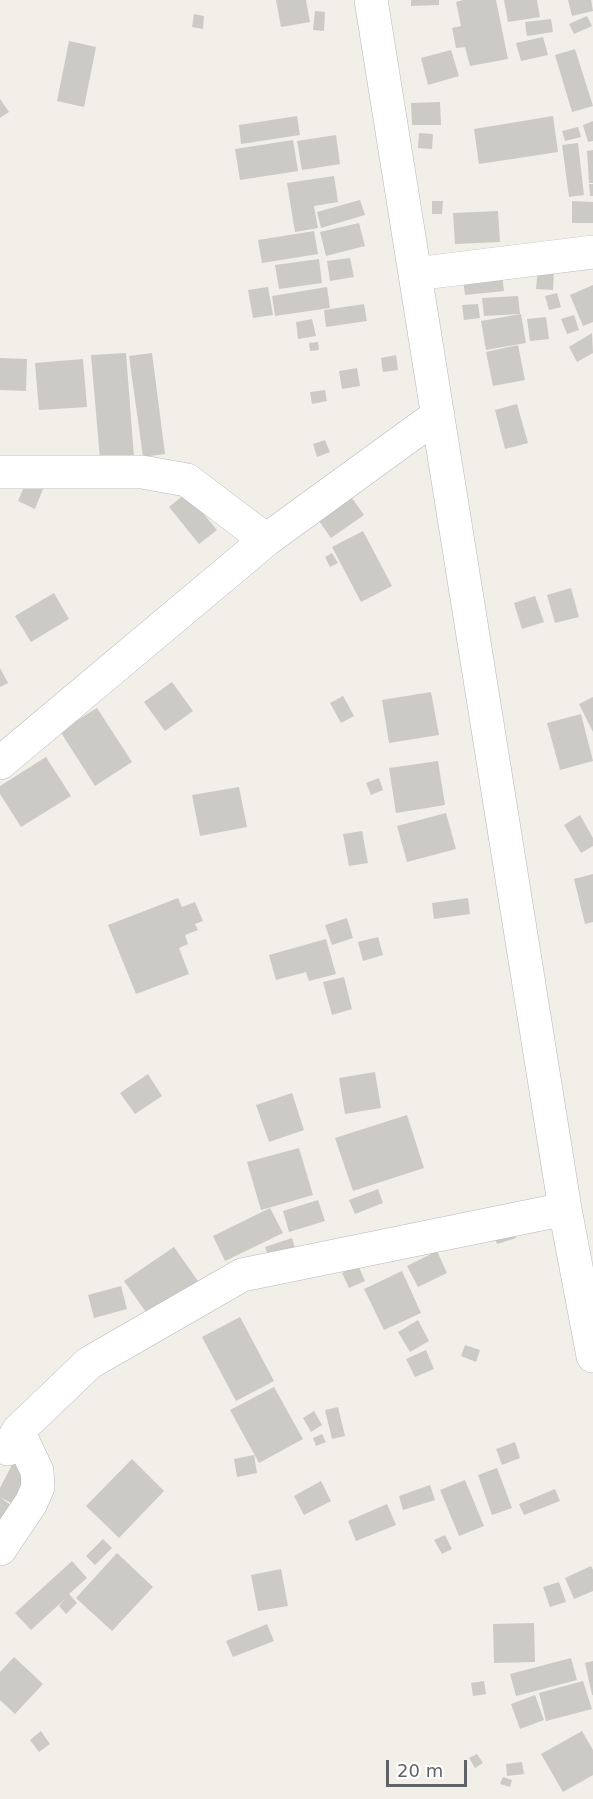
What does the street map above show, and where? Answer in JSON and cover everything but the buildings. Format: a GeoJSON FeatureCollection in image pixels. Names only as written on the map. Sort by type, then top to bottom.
{"type":"FeatureCollection","features":[{"type":"Feature","properties":{"kind":"street"},"geometry":{"type":"LineString","coordinates":[[370,0],[565,1209],[593,1356]]}},
{"type":"Feature","properties":{"kind":"street"},"geometry":{"type":"LineString","coordinates":[[415,274],[593,252]]}},
{"type":"Feature","properties":{"kind":"street"},"geometry":{"type":"LineString","coordinates":[[0,763],[266,540],[438,414]]}},
{"type":"Feature","properties":{"kind":"street"},"geometry":{"type":"LineString","coordinates":[[0,472],[142,472],[187,480],[266,540]]}},
{"type":"Feature","properties":{"kind":"street"},"geometry":{"type":"LineString","coordinates":[[0,1549],[31,1503],[38,1487],[37,1471],[9,1438],[89,1363],[242,1275],[565,1209]]}}]}
